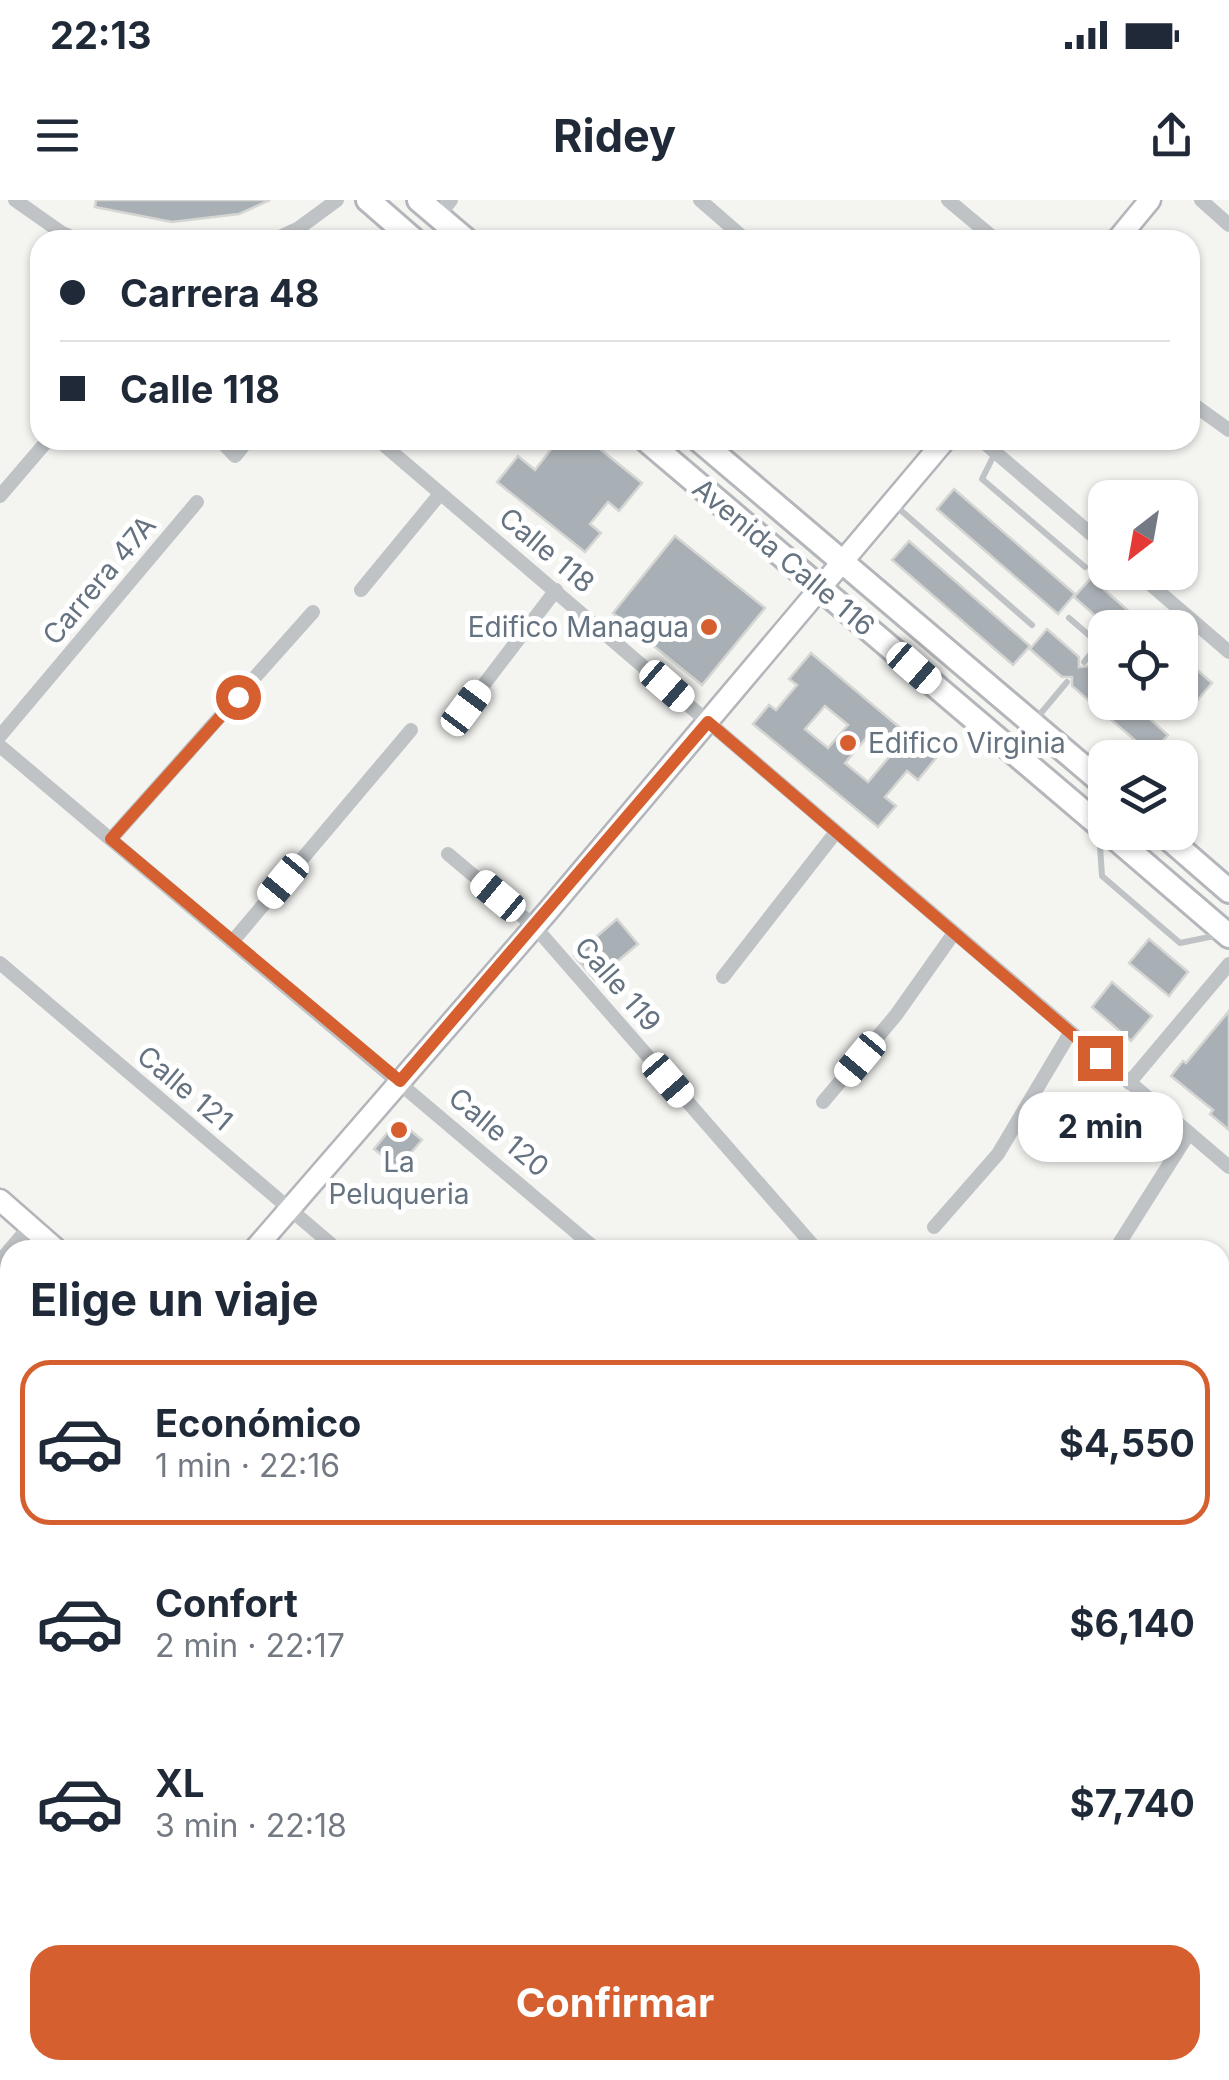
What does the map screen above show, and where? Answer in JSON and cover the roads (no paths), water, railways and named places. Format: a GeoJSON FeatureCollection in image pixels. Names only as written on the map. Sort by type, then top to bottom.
{"type":"FeatureCollection","features":[{"type":"Feature","properties":{"kind":"main road"},"geometry":{"type":"LineString","coordinates":[[368,200],[402,230]]}},
{"type":"Feature","properties":{"kind":"main road"},"geometry":{"type":"LineString","coordinates":[[419,200],[445,208],[459,230]]}},
{"type":"Feature","properties":{"kind":"main road","name":"Avenida Calle 116"},"geometry":{"type":"LineString","coordinates":[[658,450],[1088,815]]}},
{"type":"Feature","properties":{"kind":"main road","name":"Avenida Calle 116"},"geometry":{"type":"LineString","coordinates":[[711,450],[1088,771]]}},
{"type":"Feature","properties":{"kind":"main road","name":"Avenida Calle 116"},"geometry":{"type":"LineString","coordinates":[[1129,850],[1228,934]]}},
{"type":"Feature","properties":{"kind":"main road"},"geometry":{"type":"LineString","coordinates":[[1182,850],[1229,891]]}},
{"type":"Feature","properties":{"kind":"street"},"geometry":{"type":"LineString","coordinates":[[15,200],[58,230]]}},
{"type":"Feature","properties":{"kind":"street"},"geometry":{"type":"LineString","coordinates":[[295,230],[337,200]]}},
{"type":"Feature","properties":{"kind":"street"},"geometry":{"type":"LineString","coordinates":[[700,200],[734,230]]}},
{"type":"Feature","properties":{"kind":"street"},"geometry":{"type":"LineString","coordinates":[[948,200],[984,230]]}},
{"type":"Feature","properties":{"kind":"street"},"geometry":{"type":"LineString","coordinates":[[1125,230],[1150,200]]}},
{"type":"Feature","properties":{"kind":"street"},"geometry":{"type":"LineString","coordinates":[[1200,200],[1229,225]]}},
{"type":"Feature","properties":{"kind":"street"},"geometry":{"type":"LineString","coordinates":[[1200,409],[1229,430]]}},
{"type":"Feature","properties":{"kind":"street"},"geometry":{"type":"LineString","coordinates":[[0,496],[39,450]]}},
{"type":"Feature","properties":{"kind":"street","name":"Calle 118"},"geometry":{"type":"LineString","coordinates":[[389,450],[1229,1167]]}},
{"type":"Feature","properties":{"kind":"street"},"geometry":{"type":"LineString","coordinates":[[263,1240],[535,928],[936,450]]}},
{"type":"Feature","properties":{"kind":"street"},"geometry":{"type":"LineString","coordinates":[[992,450],[1088,531]]}},
{"type":"Feature","properties":{"kind":"street"},"geometry":{"type":"LineString","coordinates":[[361,590],[440,494]]}},
{"type":"Feature","properties":{"kind":"street","name":"Carrera 47A"},"geometry":{"type":"LineString","coordinates":[[0,736],[197,502]]}},
{"type":"Feature","properties":{"kind":"street"},"geometry":{"type":"LineString","coordinates":[[466,708],[556,590]]}},
{"type":"Feature","properties":{"kind":"street"},"geometry":{"type":"LineString","coordinates":[[1157,590],[1229,652]]}},
{"type":"Feature","properties":{"kind":"street"},"geometry":{"type":"LineString","coordinates":[[111,839],[314,612]]}},
{"type":"Feature","properties":{"kind":"street"},"geometry":{"type":"LineString","coordinates":[[232,942],[411,730]]}},
{"type":"Feature","properties":{"kind":"street","name":"Calle 120"},"geometry":{"type":"LineString","coordinates":[[0,746],[585,1240]]}},
{"type":"Feature","properties":{"kind":"street"},"geometry":{"type":"LineString","coordinates":[[723,977],[836,832]]}},
{"type":"Feature","properties":{"kind":"street","name":"Calle 119"},"geometry":{"type":"LineString","coordinates":[[448,854],[535,928],[808,1240]]}},
{"type":"Feature","properties":{"kind":"street"},"geometry":{"type":"LineString","coordinates":[[823,1102],[896,1015],[954,933]]}},
{"type":"Feature","properties":{"kind":"street","name":"Calle 121"},"geometry":{"type":"LineString","coordinates":[[0,963],[326,1240]]}},
{"type":"Feature","properties":{"kind":"street"},"geometry":{"type":"LineString","coordinates":[[1129,1082],[1229,964]]}},
{"type":"Feature","properties":{"kind":"street"},"geometry":{"type":"LineString","coordinates":[[934,1228],[998,1154],[1070,1033]]}},
{"type":"Feature","properties":{"kind":"street"},"geometry":{"type":"LineString","coordinates":[[1121,1240],[1189,1133]]}},
{"type":"Feature","properties":{"kind":"street"},"geometry":{"type":"LineString","coordinates":[[0,1200],[46,1240]]}},
{"type":"Feature","properties":{"kind":"street"},"geometry":{"type":"LineString","coordinates":[[18,1240],[30,1226]]}},
{"type":"Feature","properties":{"kind":"lane"},"geometry":{"type":"LineString","coordinates":[[995,452],[982,478],[1085,567]]}},
{"type":"Feature","properties":{"kind":"lane"},"geometry":{"type":"LineString","coordinates":[[892,502],[1032,625]]}},
{"type":"Feature","properties":{"kind":"lane"},"geometry":{"type":"LineString","coordinates":[[1070,618],[1088,634]]}},
{"type":"Feature","properties":{"kind":"lane"},"geometry":{"type":"LineString","coordinates":[[1084,662],[1088,658]]}},
{"type":"Feature","properties":{"kind":"lane"},"geometry":{"type":"LineString","coordinates":[[1032,723],[1067,682]]}},
{"type":"Feature","properties":{"kind":"lane"},"geometry":{"type":"LineString","coordinates":[[1103,850],[1102,876],[1180,944],[1228,934]]}},
{"type":"Feature","properties":{"kind":"place","name":"Edifico Managua"},"geometry":{"type":"Point","coordinates":[709,627]}},
{"type":"Feature","properties":{"kind":"place","name":"Edifico Virginia"},"geometry":{"type":"Point","coordinates":[848,743]}},
{"type":"Feature","properties":{"kind":"place","name":"La Peluqueria"},"geometry":{"type":"Point","coordinates":[399,1130]}}]}
